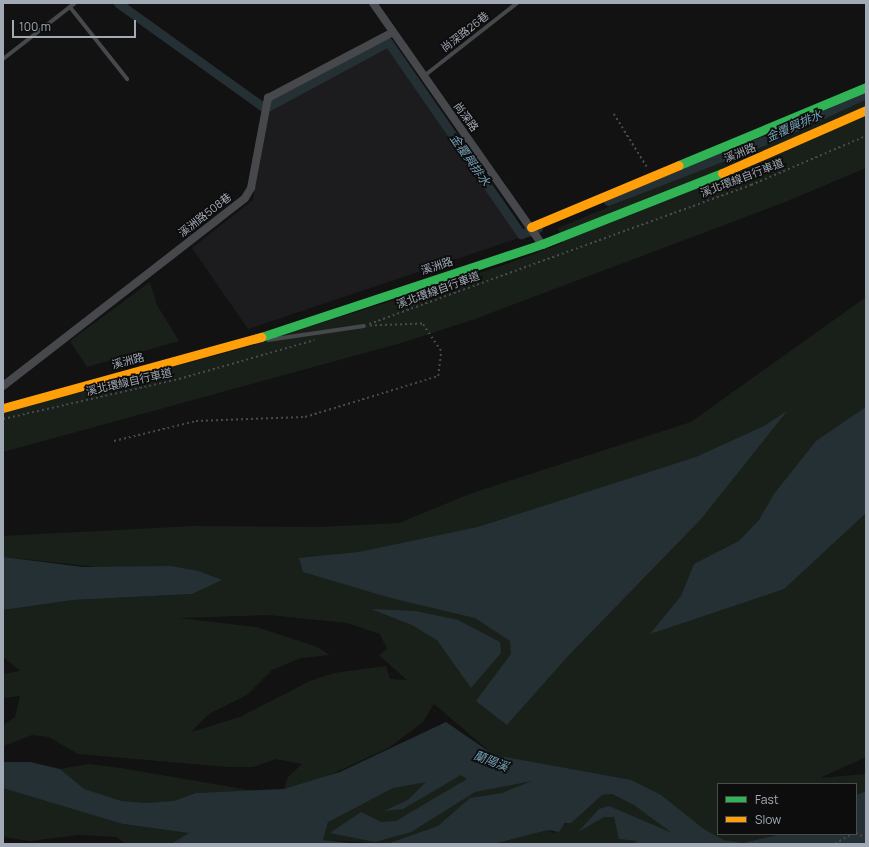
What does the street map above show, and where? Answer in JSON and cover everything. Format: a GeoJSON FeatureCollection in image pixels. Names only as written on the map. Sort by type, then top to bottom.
{"type":"FeatureCollection","features":[{"type":"Feature","properties":{"kind":"street","name":"尚深路"},"geometry":{"type":"LineString","coordinates":[[373,3],[542,244]]}},
{"type":"Feature","properties":{"kind":"street","name":"溪洲路508巷"},"geometry":{"type":"LineString","coordinates":[[3,386],[245,198],[251,188],[268,98],[393,32]]}},
{"type":"Feature","properties":{"kind":"street"},"geometry":{"type":"LineString","coordinates":[[531,227],[866,87]]}},
{"type":"Feature","properties":{"kind":"street","name":"溪洲路"},"geometry":{"type":"LineString","coordinates":[[3,408],[238,344],[542,244],[750,162],[866,110]]}},
{"type":"Feature","properties":{"kind":"lane"},"geometry":{"type":"LineString","coordinates":[[3,59],[74,3]]}},
{"type":"Feature","properties":{"kind":"lane","name":"尚深路26巷"},"geometry":{"type":"LineString","coordinates":[[423,76],[517,3]]}},
{"type":"Feature","properties":{"kind":"lane"},"geometry":{"type":"LineString","coordinates":[[70,7],[127,79]]}},
{"type":"Feature","properties":{"kind":"lane"},"geometry":{"type":"LineString","coordinates":[[238,344],[364,326]]}},
{"type":"Feature","properties":{"kind":"path"},"geometry":{"type":"LineString","coordinates":[[614,114],[653,177]]}},
{"type":"Feature","properties":{"kind":"path","name":"溪北環線自行車道"},"geometry":{"type":"LineString","coordinates":[[364,326],[752,185],[866,136]]}},
{"type":"Feature","properties":{"kind":"path"},"geometry":{"type":"LineString","coordinates":[[114,441],[196,421],[305,417],[438,376],[441,351],[422,324],[364,326]]}},
{"type":"Feature","properties":{"kind":"path","name":"溪北環線自行車道"},"geometry":{"type":"LineString","coordinates":[[3,419],[179,379],[320,339]]}},
{"type":"Feature","properties":{"kind":"path"},"geometry":{"type":"LineString","coordinates":[[857,834],[866,838]]}},
{"type":"Feature","properties":{"kind":"path"},"geometry":{"type":"LineString","coordinates":[[835,844],[849,835]]}},
{"type":"Feature","properties":{"kind":"shaded area"},"geometry":{"type":"Polygon","coordinates":[[[387,46],[519,238],[248,329],[192,248],[253,200],[267,109],[387,46]]]}},
{"type":"Feature","properties":{"kind":"shaded area"},"geometry":{"type":"Polygon","coordinates":[[[866,100],[866,168],[780,204],[475,319],[401,343],[3,452],[3,412],[240,349],[498,267],[563,243],[558,228],[866,100]]]}},
{"type":"Feature","properties":{"kind":"shaded area"},"geometry":{"type":"Polygon","coordinates":[[[150,282],[157,305],[179,341],[87,367],[70,341],[150,282]]]}},
{"type":"Feature","properties":{"kind":"shaded area"},"geometry":{"type":"Polygon","coordinates":[[[866,297],[866,757],[820,778],[866,774],[866,791],[857,795],[857,783],[717,783],[717,835],[777,835],[742,843],[721,843],[631,783],[494,755],[434,704],[423,722],[390,747],[317,781],[284,789],[288,777],[302,764],[276,759],[253,767],[228,767],[78,754],[49,737],[32,735],[3,746],[3,725],[15,717],[20,696],[3,698],[3,674],[20,671],[3,657],[3,610],[73,600],[192,594],[221,580],[3,557],[3,536],[194,526],[320,527],[399,523],[472,493],[691,422],[866,297]],[[269,615],[179,618],[256,627],[315,646],[330,655],[301,658],[272,670],[247,695],[209,714],[191,732],[240,717],[310,681],[334,673],[386,666],[390,679],[407,680],[379,655],[387,649],[380,634],[347,623],[269,615]]]}},
{"type":"Feature","properties":{"kind":"shaded area"},"geometry":{"type":"Polygon","coordinates":[[[88,764],[121,768],[254,791],[196,793],[159,807],[137,810],[80,791],[60,769],[88,764]]]}},
{"type":"Feature","properties":{"kind":"shaded area"},"geometry":{"type":"Polygon","coordinates":[[[436,768],[535,780],[517,800],[419,835],[387,844],[322,840],[328,822],[340,809],[436,768]]]}},
{"type":"Feature","properties":{"kind":"shaded area"},"geometry":{"type":"Polygon","coordinates":[[[3,788],[49,795],[123,824],[190,833],[171,844],[127,844],[116,837],[79,835],[30,841],[3,837],[3,788]]]}},
{"type":"Feature","properties":{"kind":"shaded area"},"geometry":{"type":"Polygon","coordinates":[[[612,794],[634,805],[675,834],[659,844],[494,844],[548,830],[554,833],[602,795],[612,794]]]}},
{"type":"Feature","properties":{"kind":"water"},"geometry":{"type":"Polygon","coordinates":[[[866,407],[866,513],[784,589],[650,634],[681,596],[694,564],[739,541],[759,520],[774,494],[816,441],[866,407]]]}},
{"type":"Feature","properties":{"kind":"water"},"geometry":{"type":"Polygon","coordinates":[[[787,411],[701,519],[567,657],[507,725],[476,701],[511,654],[510,641],[475,618],[391,598],[303,572],[299,558],[359,552],[478,527],[696,457],[764,426],[787,411]]]}},
{"type":"Feature","properties":{"kind":"water"},"geometry":{"type":"Polygon","coordinates":[[[3,557],[83,567],[171,566],[198,571],[222,580],[192,594],[73,600],[3,610],[3,557]]]}},
{"type":"Feature","properties":{"kind":"water"},"geometry":{"type":"Polygon","coordinates":[[[371,609],[415,611],[458,620],[500,642],[501,653],[471,688],[437,640],[412,625],[371,609]]]}},
{"type":"Feature","properties":{"kind":"water","name":"蘭陽溪"},"geometry":{"type":"Polygon","coordinates":[[[446,722],[494,755],[631,780],[661,795],[705,830],[724,840],[742,843],[777,835],[857,835],[857,795],[866,791],[866,844],[631,844],[638,841],[619,839],[614,817],[604,817],[578,832],[599,809],[609,806],[672,833],[634,805],[612,794],[602,795],[571,823],[565,823],[559,832],[548,830],[494,844],[387,844],[438,826],[470,798],[502,793],[532,781],[475,792],[411,832],[375,842],[330,833],[361,812],[381,822],[396,821],[467,779],[461,775],[403,809],[384,811],[408,800],[426,782],[393,788],[328,822],[323,840],[359,844],[171,844],[189,833],[123,824],[3,788],[3,762],[30,762],[60,769],[84,789],[121,801],[146,803],[174,801],[196,793],[284,789],[340,772],[446,722]]]}},
{"type":"Feature","properties":{"kind":"waterway","name":"金覆興排水"},"geometry":{"type":"LineString","coordinates":[[118,3],[262,106],[269,106],[388,42],[521,234],[538,228]]}},
{"type":"Feature","properties":{"kind":"waterway","name":"金覆興排水"},"geometry":{"type":"LineString","coordinates":[[608,201],[773,137],[866,94]]}},
{"type":"Feature","properties":{"kind":"traffic: fast"},"geometry":{"type":"LineString","coordinates":[[679,165],[866,87]]}},
{"type":"Feature","properties":{"kind":"traffic: fast"},"geometry":{"type":"LineString","coordinates":[[261,337],[542,244],[722,173]]}},
{"type":"Feature","properties":{"kind":"traffic: slow"},"geometry":{"type":"LineString","coordinates":[[722,173],[866,110]]}},
{"type":"Feature","properties":{"kind":"traffic: slow"},"geometry":{"type":"LineString","coordinates":[[531,227],[679,165]]}},
{"type":"Feature","properties":{"kind":"traffic: slow"},"geometry":{"type":"LineString","coordinates":[[3,408],[261,337]]}}]}
